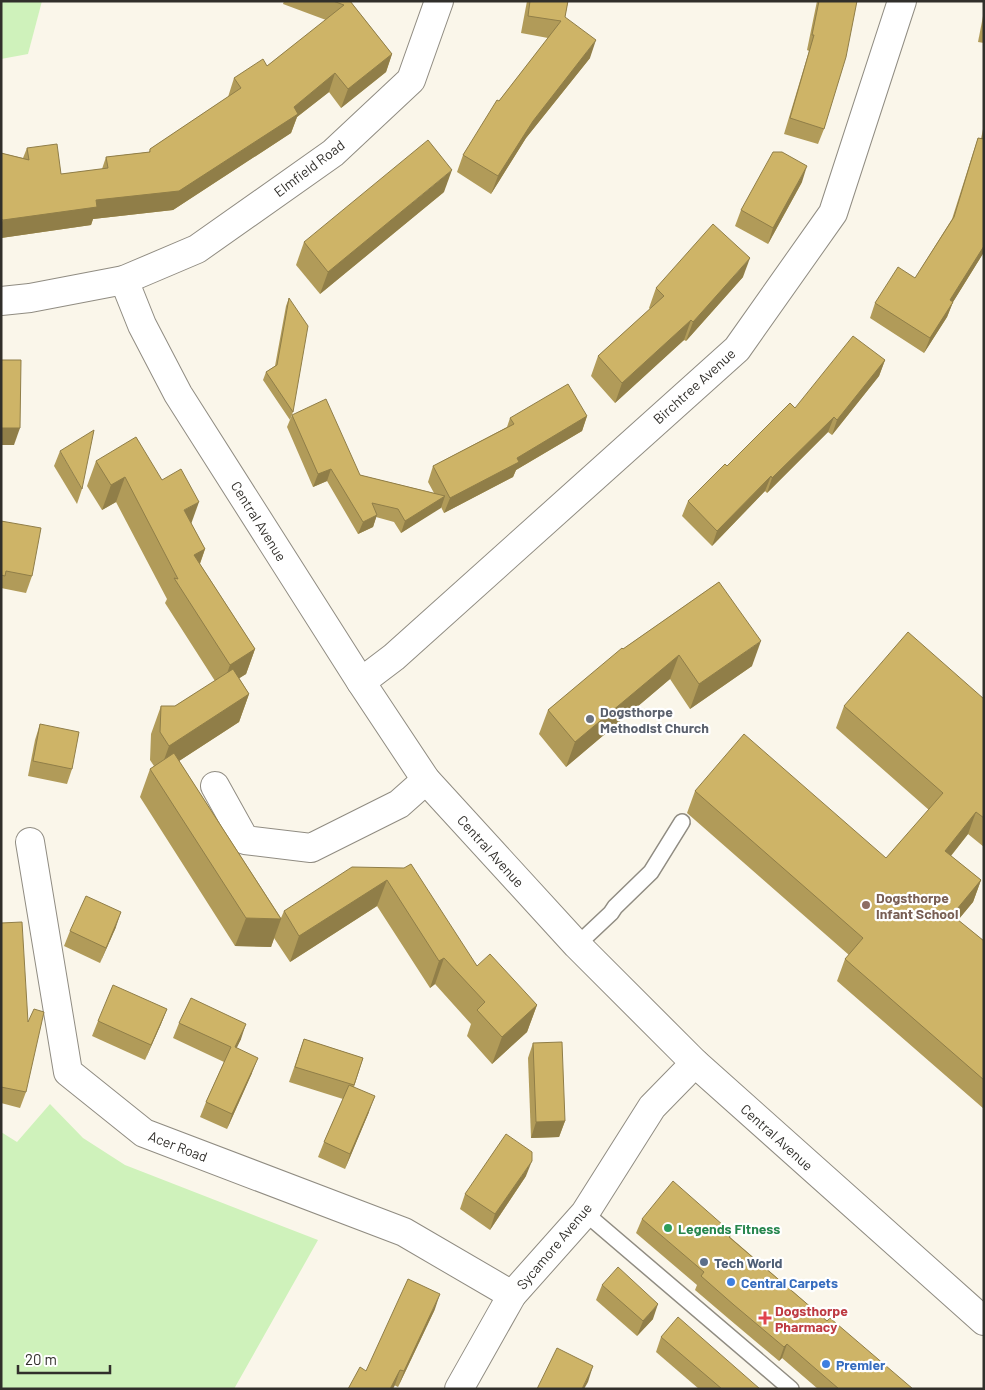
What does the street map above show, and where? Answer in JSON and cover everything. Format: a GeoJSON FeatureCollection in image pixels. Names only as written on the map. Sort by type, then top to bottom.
{"type":"FeatureCollection","features":[{"type":"Feature","properties":{"kind":"street","name":"Elmfield Road"},"geometry":{"type":"LineString","coordinates":[[1,301],[30,298],[124,280],[197,249],[249,214],[333,152],[411,80],[439,1]]}},
{"type":"Feature","properties":{"kind":"street","name":"Birchtree Avenue"},"geometry":{"type":"LineString","coordinates":[[361,682],[394,657],[737,349],[834,214],[902,1]]}},
{"type":"Feature","properties":{"kind":"street","name":"Central Avenue"},"geometry":{"type":"LineString","coordinates":[[124,280],[142,325],[178,394],[361,682],[426,780],[577,945],[695,1063],[984,1321]]}},
{"type":"Feature","properties":{"kind":"street"},"geometry":{"type":"LineString","coordinates":[[215,786],[245,840],[311,848],[399,804],[426,780]]}},
{"type":"Feature","properties":{"kind":"street","name":"Acer Road"},"geometry":{"type":"LineString","coordinates":[[30,842],[68,1072],[144,1133],[404,1232],[512,1295]]}},
{"type":"Feature","properties":{"kind":"street","name":"Sycamore Avenue"},"geometry":{"type":"LineString","coordinates":[[459,1389],[512,1295],[585,1213],[652,1107],[695,1063]]}},
{"type":"Feature","properties":{"kind":"lane"},"geometry":{"type":"LineString","coordinates":[[577,945],[651,872],[682,822]]}},
{"type":"Feature","properties":{"kind":"lane"},"geometry":{"type":"LineString","coordinates":[[585,1213],[791,1389]]}},
{"type":"Feature","properties":{"kind":"green space"},"geometry":{"type":"Polygon","coordinates":[[[1,1],[42,1],[28,54],[1,59],[1,1]]]}},
{"type":"Feature","properties":{"kind":"green space"},"geometry":{"type":"Polygon","coordinates":[[[50,1104],[83,1138],[125,1165],[318,1240],[234,1389],[1,1389],[1,1132],[17,1142],[50,1104]]]}},
{"type":"Feature","properties":{"kind":"building"},"geometry":{"type":"Polygon","coordinates":[[[333,1],[350,1],[392,54],[348,89],[335,73],[294,107],[298,114],[179,191],[96,200],[97,207],[1,219],[1,153],[29,160],[27,148],[57,144],[61,174],[108,168],[106,157],[150,152],[150,149],[241,88],[234,78],[263,59],[267,66],[344,5],[333,1]]]}},
{"type":"Feature","properties":{"kind":"building"},"geometry":{"type":"Polygon","coordinates":[[[530,1],[568,1],[565,17],[596,40],[533,121],[498,176],[463,155],[497,100],[499,101],[561,21],[528,16],[530,1]]]}},
{"type":"Feature","properties":{"kind":"building"},"geometry":{"type":"Polygon","coordinates":[[[819,1],[857,1],[846,57],[824,129],[790,118],[814,35],[812,35],[819,1]]]}},
{"type":"Feature","properties":{"kind":"building"},"geometry":{"type":"Polygon","coordinates":[[[978,138],[984,139],[984,246],[950,300],[953,302],[930,338],[875,303],[898,267],[915,278],[954,217],[978,138]]]}},
{"type":"Feature","properties":{"kind":"building"},"geometry":{"type":"Polygon","coordinates":[[[428,140],[452,170],[328,272],[304,242],[428,140]]]}},
{"type":"Feature","properties":{"kind":"building"},"geometry":{"type":"Polygon","coordinates":[[[773,152],[782,152],[807,166],[773,228],[741,210],[773,152]]]}},
{"type":"Feature","properties":{"kind":"building"},"geometry":{"type":"Polygon","coordinates":[[[713,224],[750,258],[693,322],[691,320],[622,383],[598,356],[664,296],[656,288],[713,224]]]}},
{"type":"Feature","properties":{"kind":"building"},"geometry":{"type":"Polygon","coordinates":[[[289,298],[308,326],[293,412],[266,372],[277,365],[289,298]]]}},
{"type":"Feature","properties":{"kind":"building"},"geometry":{"type":"Polygon","coordinates":[[[853,336],[885,360],[837,420],[834,417],[772,478],[771,476],[717,531],[688,501],[725,464],[727,466],[790,403],[795,408],[853,336]]]}},
{"type":"Feature","properties":{"kind":"building"},"geometry":{"type":"Polygon","coordinates":[[[1,360],[21,360],[20,428],[1,428],[1,360]]]}},
{"type":"Feature","properties":{"kind":"building"},"geometry":{"type":"Polygon","coordinates":[[[568,384],[587,416],[517,458],[519,462],[450,498],[433,466],[514,424],[510,418],[568,384]]]}},
{"type":"Feature","properties":{"kind":"building"},"geometry":{"type":"Polygon","coordinates":[[[326,399],[360,475],[445,496],[405,521],[398,509],[372,503],[377,515],[363,522],[331,469],[318,474],[292,415],[326,399]]]}},
{"type":"Feature","properties":{"kind":"building"},"geometry":{"type":"Polygon","coordinates":[[[94,430],[82,489],[60,451],[94,430]]]}},
{"type":"Feature","properties":{"kind":"building"},"geometry":{"type":"Polygon","coordinates":[[[136,437],[162,480],[181,469],[199,502],[184,510],[205,549],[194,555],[255,649],[230,665],[174,578],[178,579],[125,477],[111,485],[96,461],[136,437]]]}},
{"type":"Feature","properties":{"kind":"building"},"geometry":{"type":"Polygon","coordinates":[[[1,521],[41,528],[32,576],[6,571],[5,576],[1,575],[1,521]]]}},
{"type":"Feature","properties":{"kind":"building"},"geometry":{"type":"Polygon","coordinates":[[[719,582],[761,641],[699,684],[679,655],[575,742],[548,710],[622,648],[719,582]]]}},
{"type":"Feature","properties":{"kind":"building"},"geometry":{"type":"Polygon","coordinates":[[[908,632],[984,699],[984,818],[976,812],[945,851],[981,880],[952,915],[984,941],[984,1080],[845,959],[863,938],[695,791],[744,734],[886,858],[943,793],[844,706],[908,632]]]}},
{"type":"Feature","properties":{"kind":"building"},"geometry":{"type":"Polygon","coordinates":[[[233,669],[249,694],[169,746],[160,732],[161,706],[175,706],[233,669]]]}},
{"type":"Feature","properties":{"kind":"building"},"geometry":{"type":"Polygon","coordinates":[[[40,724],[79,732],[72,769],[33,761],[40,724]]]}},
{"type":"Feature","properties":{"kind":"building"},"geometry":{"type":"Polygon","coordinates":[[[174,753],[281,919],[246,918],[150,769],[174,753]]]}},
{"type":"Feature","properties":{"kind":"building"},"geometry":{"type":"Polygon","coordinates":[[[411,864],[477,966],[490,954],[537,1005],[502,1037],[477,1010],[485,1002],[444,958],[439,961],[387,880],[299,936],[284,911],[352,867],[404,868],[411,864]]]}},
{"type":"Feature","properties":{"kind":"building"},"geometry":{"type":"Polygon","coordinates":[[[86,896],[121,912],[106,948],[70,931],[86,896]]]}},
{"type":"Feature","properties":{"kind":"building"},"geometry":{"type":"Polygon","coordinates":[[[22,922],[28,1022],[34,1009],[44,1012],[26,1092],[1,1087],[1,923],[22,922]]]}},
{"type":"Feature","properties":{"kind":"building"},"geometry":{"type":"Polygon","coordinates":[[[113,985],[167,1009],[151,1045],[98,1021],[113,985]]]}},
{"type":"Feature","properties":{"kind":"building"},"geometry":{"type":"Polygon","coordinates":[[[191,998],[246,1024],[235,1047],[258,1058],[232,1114],[206,1102],[231,1047],[179,1023],[191,998]]]}},
{"type":"Feature","properties":{"kind":"building"},"geometry":{"type":"Polygon","coordinates":[[[304,1039],[363,1058],[354,1085],[295,1067],[304,1039]]]}},
{"type":"Feature","properties":{"kind":"building"},"geometry":{"type":"Polygon","coordinates":[[[562,1042],[565,1121],[536,1122],[533,1043],[562,1042]]]}},
{"type":"Feature","properties":{"kind":"building"},"geometry":{"type":"Polygon","coordinates":[[[349,1085],[375,1096],[350,1154],[324,1142],[349,1085]]]}},
{"type":"Feature","properties":{"kind":"building"},"geometry":{"type":"Polygon","coordinates":[[[506,1134],[532,1152],[532,1161],[495,1214],[465,1194],[506,1134]]]}},
{"type":"Feature","properties":{"kind":"building"},"geometry":{"type":"Polygon","coordinates":[[[673,1181],[732,1233],[729,1237],[827,1321],[830,1318],[913,1389],[839,1389],[787,1344],[784,1347],[734,1305],[701,1276],[704,1272],[642,1219],[673,1181]]]}},
{"type":"Feature","properties":{"kind":"building"},"geometry":{"type":"Polygon","coordinates":[[[618,1267],[658,1304],[643,1321],[602,1285],[618,1267]]]}},
{"type":"Feature","properties":{"kind":"building"},"geometry":{"type":"Polygon","coordinates":[[[408,1279],[440,1294],[404,1371],[400,1370],[390,1389],[348,1389],[360,1367],[366,1371],[408,1279]]]}},
{"type":"Feature","properties":{"kind":"building"},"geometry":{"type":"Polygon","coordinates":[[[678,1317],[760,1389],[722,1389],[661,1337],[678,1317]]]}},
{"type":"Feature","properties":{"kind":"building"},"geometry":{"type":"Polygon","coordinates":[[[557,1348],[593,1366],[582,1389],[537,1389],[557,1348]]]}},
{"type":"Feature","properties":{"kind":"place","name":"Dogsthorpe Methodist Church"},"geometry":{"type":"Point","coordinates":[590,719]}},
{"type":"Feature","properties":{"kind":"place","name":"Dogsthorpe Infant School"},"geometry":{"type":"Point","coordinates":[866,905]}},
{"type":"Feature","properties":{"kind":"place","name":"Legends Fitness"},"geometry":{"type":"Point","coordinates":[668,1228]}},
{"type":"Feature","properties":{"kind":"place","name":"Tech World"},"geometry":{"type":"Point","coordinates":[704,1262]}},
{"type":"Feature","properties":{"kind":"place","name":"Central Carpets"},"geometry":{"type":"Point","coordinates":[731,1282]}},
{"type":"Feature","properties":{"kind":"place","name":"Dogsthorpe Pharmacy"},"geometry":{"type":"Point","coordinates":[765,1318]}},
{"type":"Feature","properties":{"kind":"place","name":"Premier"},"geometry":{"type":"Point","coordinates":[826,1364]}}]}
